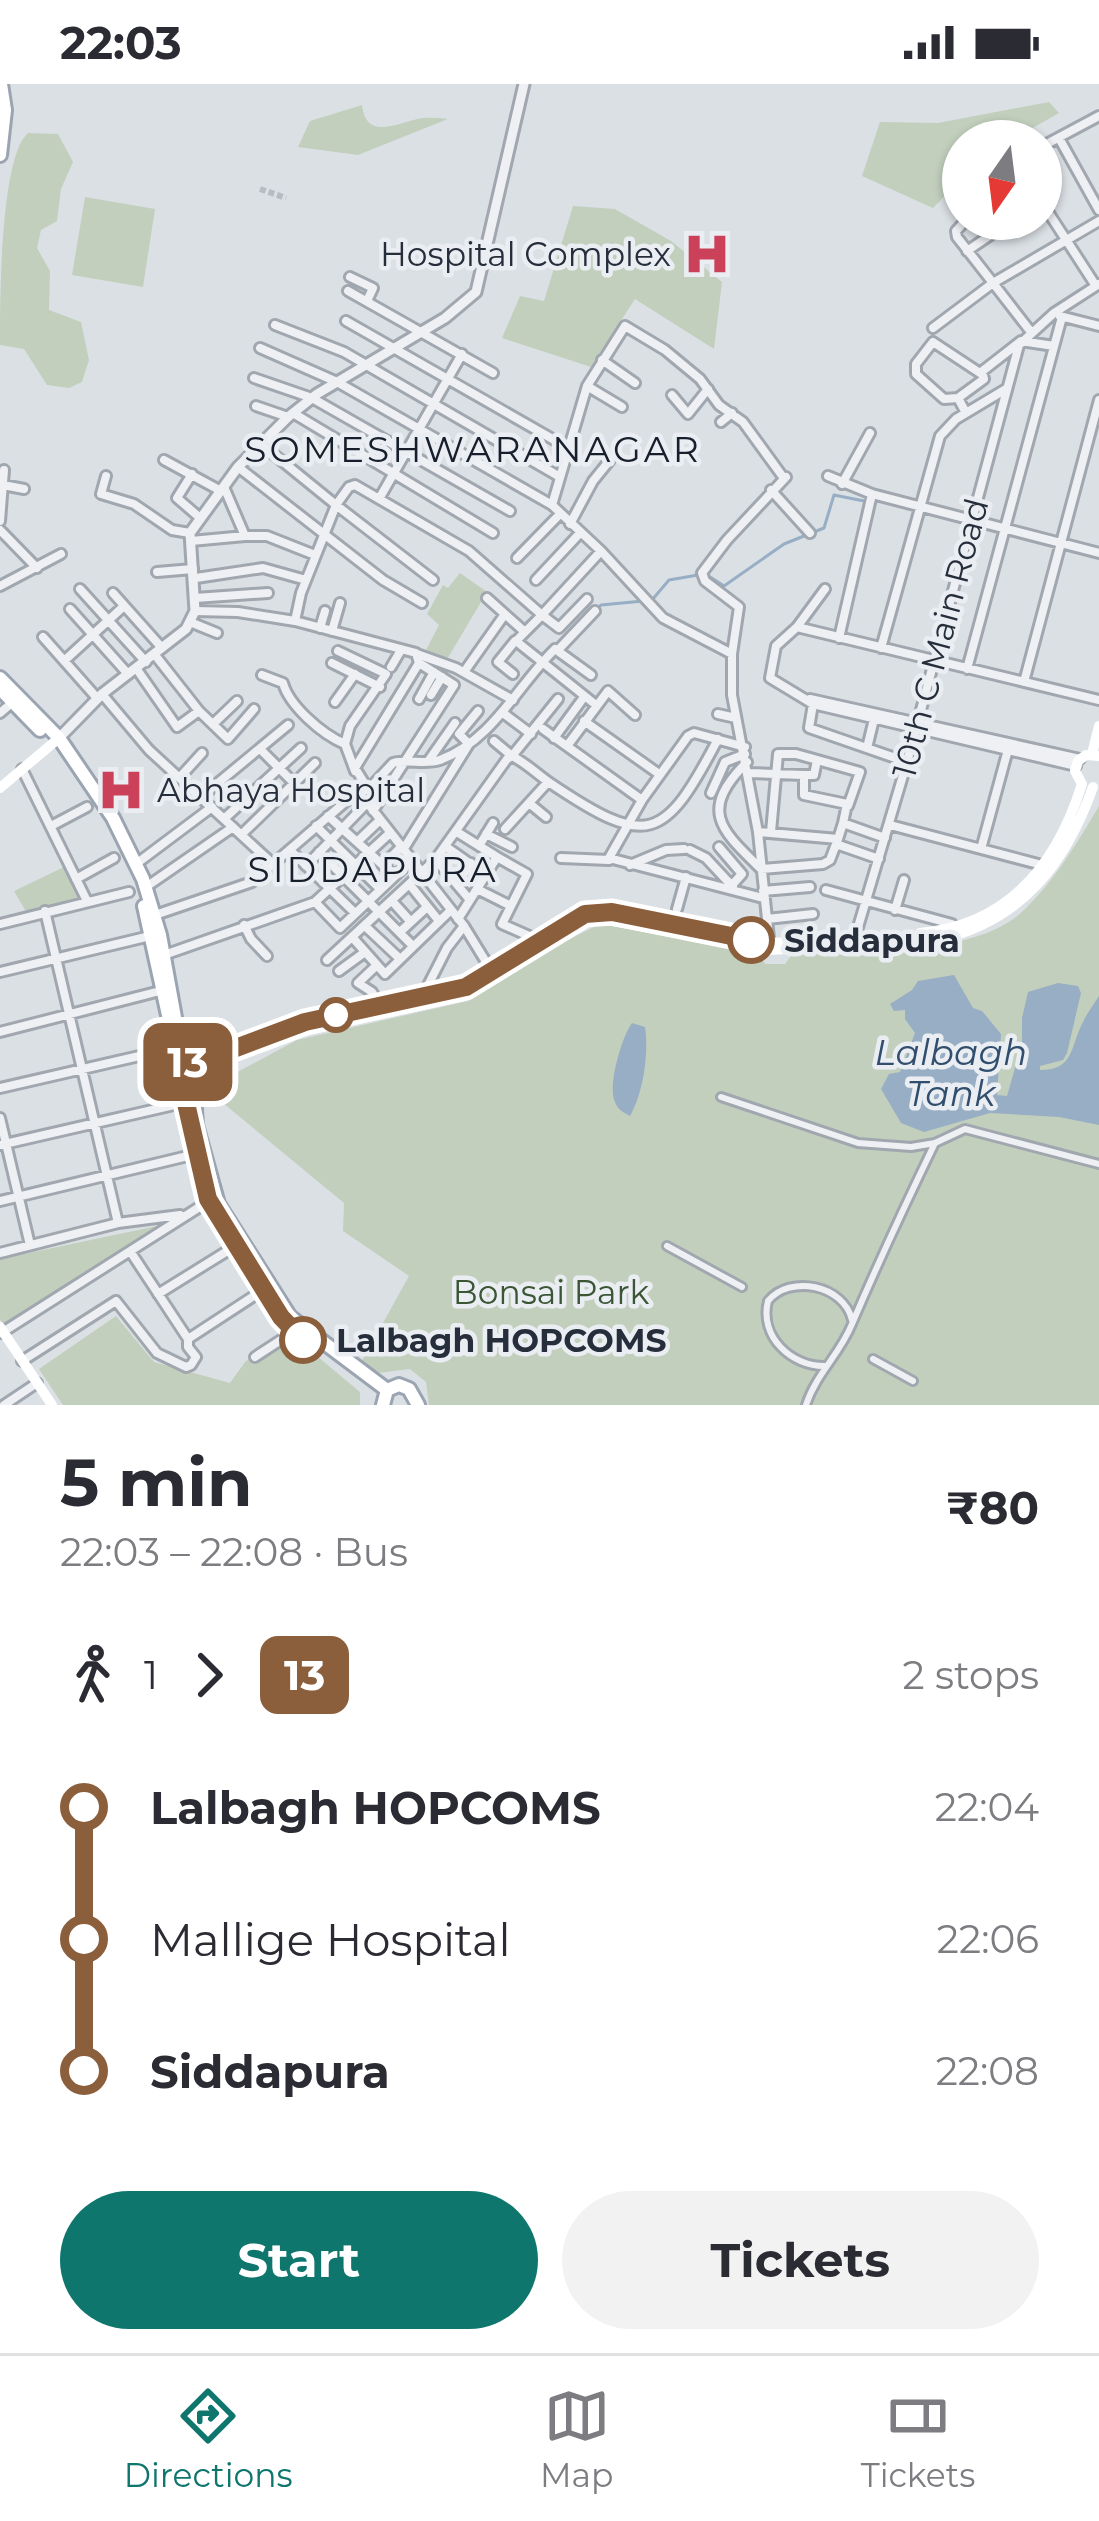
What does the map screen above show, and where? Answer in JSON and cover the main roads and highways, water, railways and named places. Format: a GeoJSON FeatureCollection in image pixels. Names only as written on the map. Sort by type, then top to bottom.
{"type":"FeatureCollection","features":[{"type":"Feature","properties":{"kind":"main road"},"geometry":{"type":"LineString","coordinates":[[0,155],[5,110],[1,84]]}},
{"type":"Feature","properties":{"kind":"main road"},"geometry":{"type":"LineString","coordinates":[[0,678],[57,741],[112,818],[146,887],[186,1066],[196,1154],[209,1201],[293,1332],[384,1397]]}},
{"type":"Feature","properties":{"kind":"main road"},"geometry":{"type":"LineString","coordinates":[[0,689],[57,741],[131,867],[174,1048],[186,1066]]}},
{"type":"Feature","properties":{"kind":"main road"},"geometry":{"type":"LineString","coordinates":[[1091,785],[1076,776],[1089,758],[1099,726]]}},
{"type":"Feature","properties":{"kind":"main road"},"geometry":{"type":"LineString","coordinates":[[0,788],[57,741]]}},
{"type":"Feature","properties":{"kind":"main road"},"geometry":{"type":"LineString","coordinates":[[186,1066],[295,1033],[471,991],[578,916],[606,911],[770,946],[942,939],[1003,916],[1057,860],[1074,832],[1091,785]]}},
{"type":"Feature","properties":{"kind":"main road"},"geometry":{"type":"LineString","coordinates":[[854,943],[959,926],[1002,908],[1042,865],[1091,785]]}},
{"type":"Feature","properties":{"kind":"main road"},"geometry":{"type":"LineString","coordinates":[[190,1100],[229,1055],[305,1022],[379,1005],[423,1001],[466,987],[540,943]]}},
{"type":"Feature","properties":{"kind":"main road"},"geometry":{"type":"LineString","coordinates":[[176,1022],[194,1047],[229,1055]]}},
{"type":"Feature","properties":{"kind":"main road"},"geometry":{"type":"LineString","coordinates":[[190,1100],[215,1199],[283,1308],[384,1397]]}},
{"type":"Feature","properties":{"kind":"main road"},"geometry":{"type":"LineString","coordinates":[[1,1331],[52,1405]]}},
{"type":"Feature","properties":{"kind":"main road"},"geometry":{"type":"LineString","coordinates":[[384,1397],[404,1387],[416,1403]]}},
{"type":"Feature","properties":{"kind":"water","name":"Lalbagh Tank"},"geometry":{"type":"Polygon","coordinates":[[[954,975],[973,1008],[982,1011],[1001,1034],[997,1095],[1007,1096],[1022,1044],[1028,992],[1058,983],[1078,986],[1081,993],[1067,1053],[1063,1060],[1040,1066],[1040,1070],[1066,1061],[1099,996],[1099,1125],[990,1113],[924,1132],[901,1123],[881,1089],[889,1074],[900,1072],[915,1033],[905,1010],[894,1011],[890,1004],[918,981],[954,975]]]}},
{"type":"Feature","properties":{"kind":"water"},"geometry":{"type":"Polygon","coordinates":[[[632,1023],[645,1027],[646,1049],[642,1085],[630,1116],[616,1105],[613,1085],[632,1023]]]}},
{"type":"Feature","properties":{"kind":"waterway"},"geometry":{"type":"LineString","coordinates":[[707,575],[724,586],[784,544],[824,528],[834,495],[869,502]]}},
{"type":"Feature","properties":{"kind":"waterway"},"geometry":{"type":"LineString","coordinates":[[652,600],[669,580],[698,575]]}},
{"type":"Feature","properties":{"kind":"waterway"},"geometry":{"type":"LineString","coordinates":[[595,611],[601,605],[643,601]]}},
{"type":"Feature","properties":{"kind":"tunnel"},"geometry":{"type":"LineString","coordinates":[[260,189],[286,198]]}},
{"type":"Feature","properties":{"kind":"place","name":"Hospital Complex"},"geometry":{"type":"Point","coordinates":[707,254]}},
{"type":"Feature","properties":{"kind":"place","name":"Abhaya Hospital"},"geometry":{"type":"Point","coordinates":[121,790]}},
{"type":"Feature","properties":{"kind":"place","name":"Siddapura"},"geometry":{"type":"Point","coordinates":[751,940]}},
{"type":"Feature","properties":{"kind":"place","name":"Lalbagh HOPCOMS"},"geometry":{"type":"Point","coordinates":[303,1340]}},
{"type":"Feature","properties":{"kind":"district","name":"SOMESHWARANAGAR"},"geometry":{"type":"Point","coordinates":[473,449]}},
{"type":"Feature","properties":{"kind":"district","name":"SIDDAPURA"},"geometry":{"type":"Point","coordinates":[373,869]}},
{"type":"Feature","properties":{"kind":"park label","name":"Bonsai Park"},"geometry":{"type":"Point","coordinates":[551,1292]}}]}
